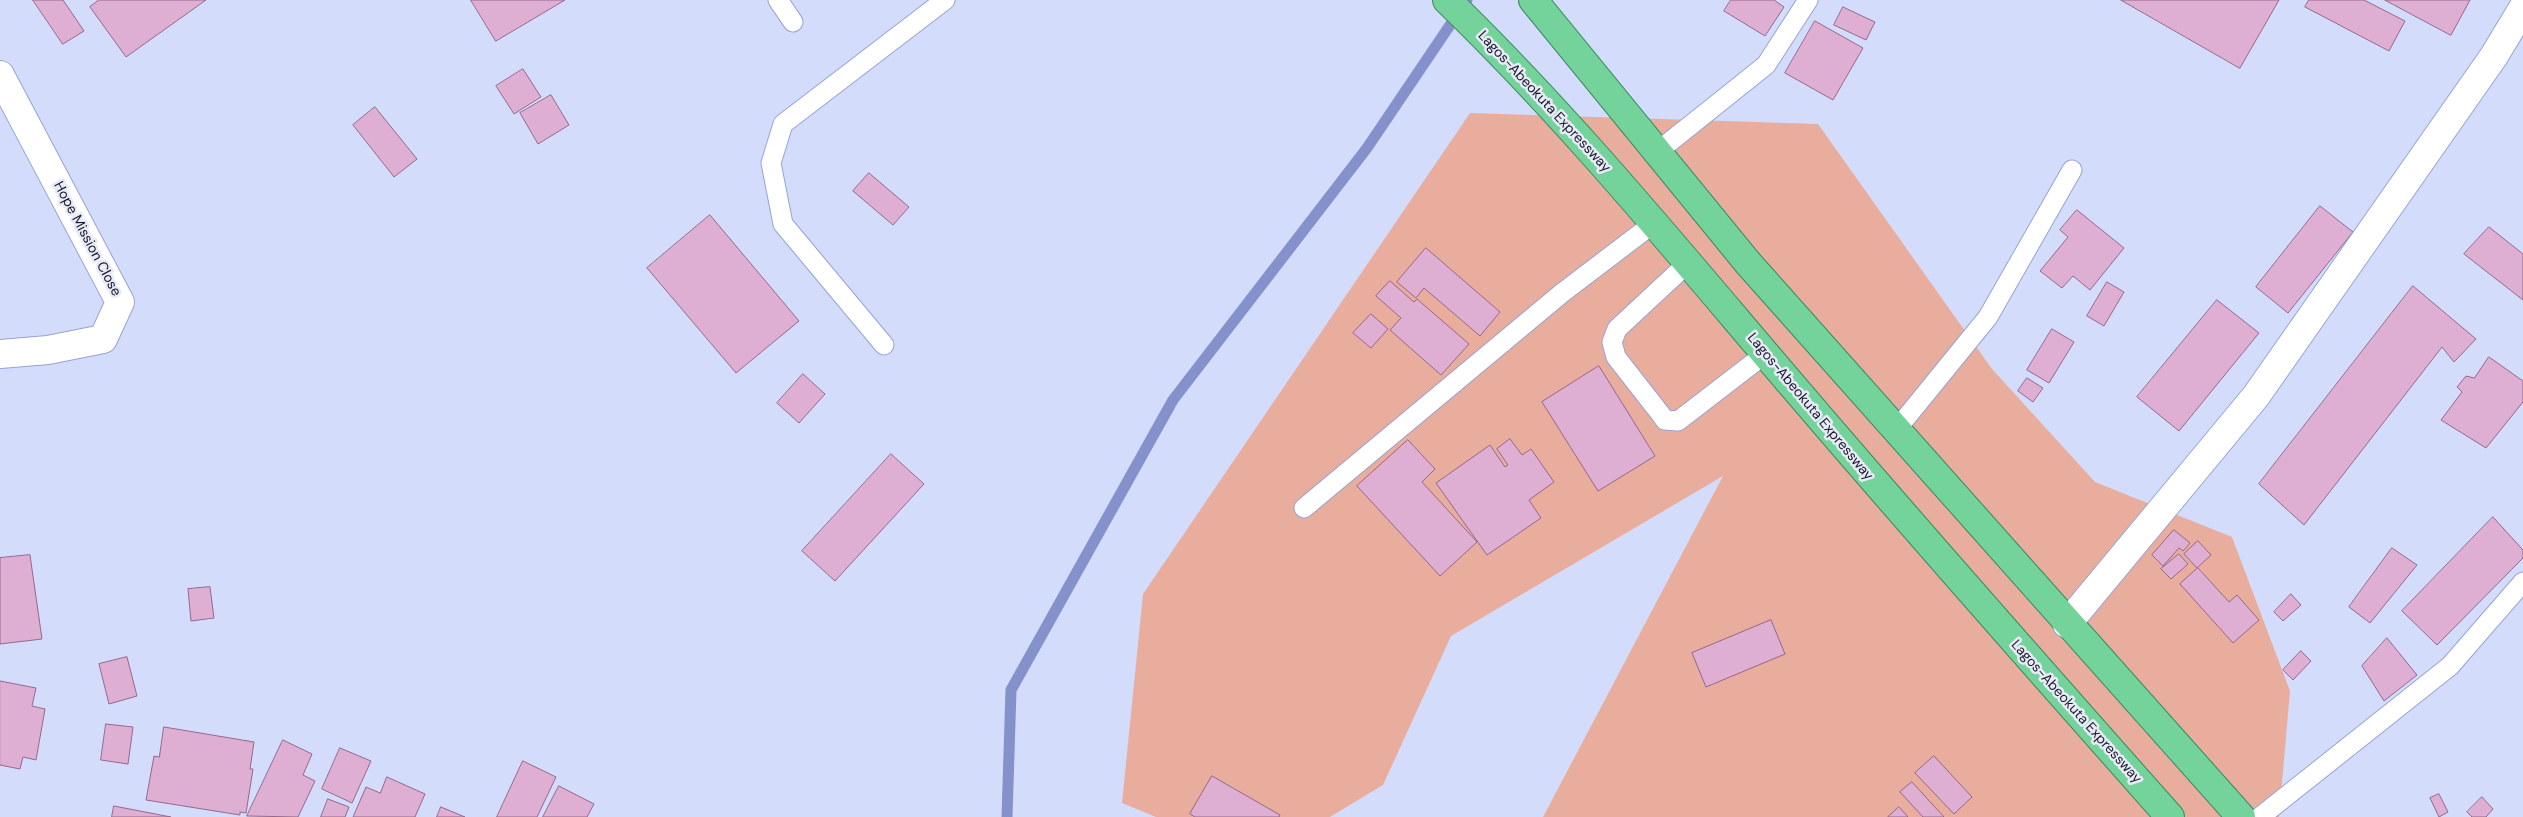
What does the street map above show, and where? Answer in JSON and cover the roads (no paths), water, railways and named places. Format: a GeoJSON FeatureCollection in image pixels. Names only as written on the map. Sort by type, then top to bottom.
{"type":"FeatureCollection","features":[{"type":"Feature","properties":{"kind":"highway","name":"Lagos-Abeokuta Expressway"},"geometry":{"type":"LineString","coordinates":[[1447,0],[1506,57],[1654,223],[1928,545],[2170,817]]}},
{"type":"Feature","properties":{"kind":"highway"},"geometry":{"type":"LineString","coordinates":[[1534,2],[1748,263],[2240,817]]}},
{"type":"Feature","properties":{"kind":"street"},"geometry":{"type":"LineString","coordinates":[[2067,624],[2256,396],[2494,56],[2523,8]]}},
{"type":"Feature","properties":{"kind":"street","name":"Hope Mission Close"},"geometry":{"type":"LineString","coordinates":[[0,75],[120,302],[103,339],[48,350],[0,354]]}},
{"type":"Feature","properties":{"kind":"lane"},"geometry":{"type":"LineString","coordinates":[[778,0],[793,22]]}},
{"type":"Feature","properties":{"kind":"lane"},"geometry":{"type":"LineString","coordinates":[[884,345],[783,224],[770,163],[783,124],[787,120],[945,0]]}},
{"type":"Feature","properties":{"kind":"lane"},"geometry":{"type":"LineString","coordinates":[[1657,152],[1766,65],[1808,0]]}},
{"type":"Feature","properties":{"kind":"lane"},"geometry":{"type":"LineString","coordinates":[[1896,430],[1988,317],[2072,170]]}},
{"type":"Feature","properties":{"kind":"lane"},"geometry":{"type":"LineString","coordinates":[[1304,508],[1562,293],[1654,223]]}},
{"type":"Feature","properties":{"kind":"lane"},"geometry":{"type":"LineString","coordinates":[[1688,263],[1617,329],[1612,342],[1616,357],[1658,412],[1665,420],[1678,421],[1765,354]]}},
{"type":"Feature","properties":{"kind":"lane"},"geometry":{"type":"LineString","coordinates":[[2260,817],[2450,666],[2523,582]]}},
{"type":"Feature","properties":{"kind":"waterway"},"geometry":{"type":"LineString","coordinates":[[1007,817],[1011,690],[1173,400],[1367,148],[1467,0]]}}]}
